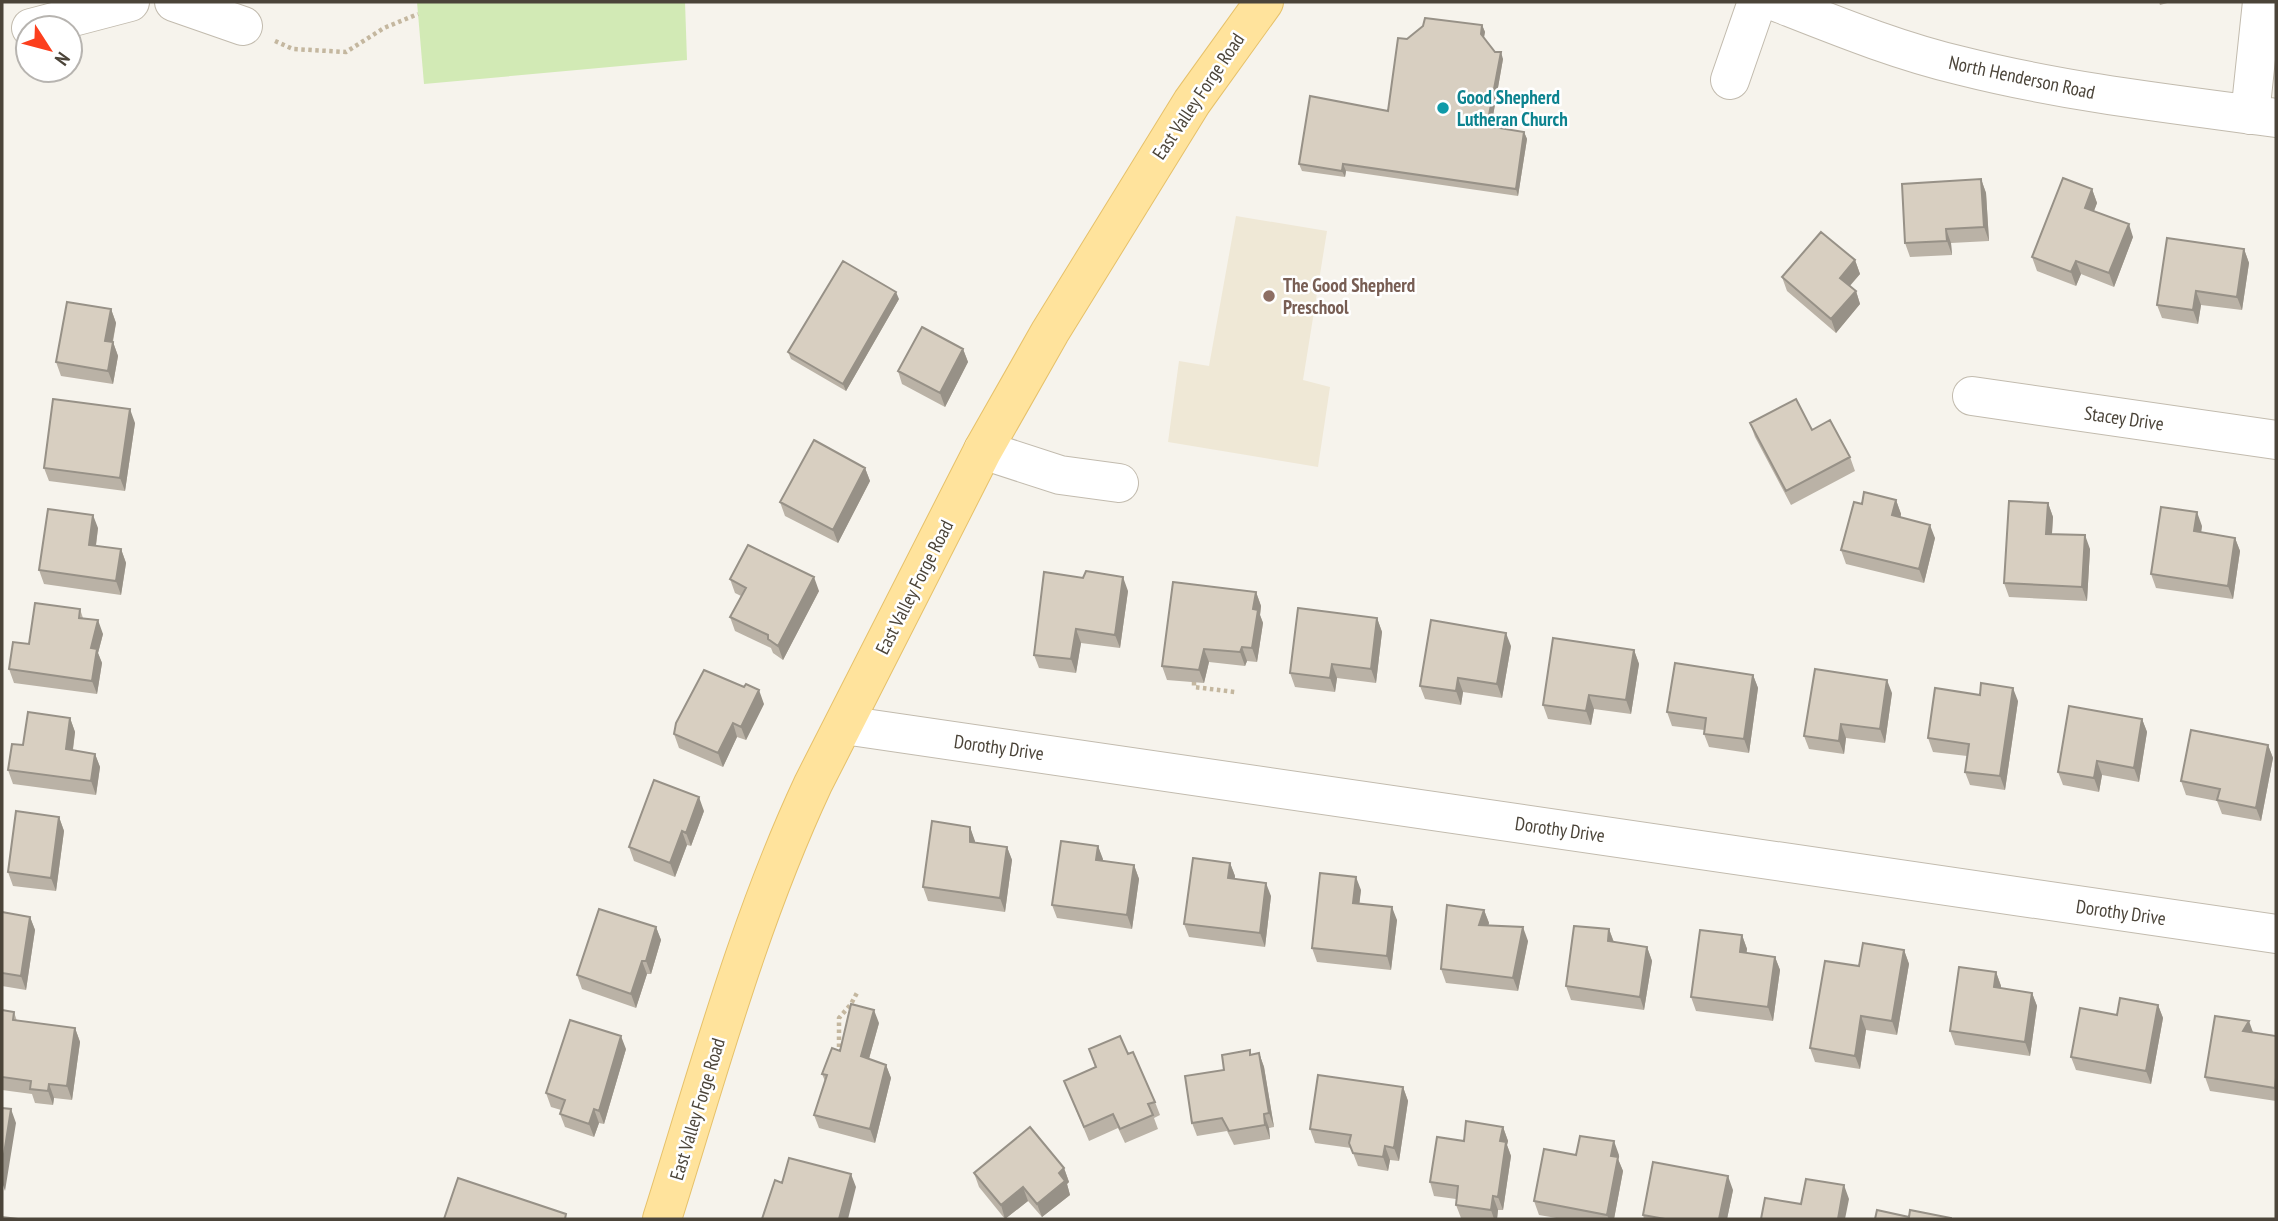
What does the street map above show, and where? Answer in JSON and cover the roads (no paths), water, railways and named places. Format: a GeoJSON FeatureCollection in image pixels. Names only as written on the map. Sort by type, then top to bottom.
{"type":"FeatureCollection","features":[{"type":"Feature","properties":{"kind":"main road","name":"East Valley Forge Road"},"geometry":{"type":"LineString","coordinates":[[662,1219],[762,903],[788,839],[844,724],[983,450],[1050,332],[1192,102],[1264,2]]}},
{"type":"Feature","properties":{"kind":"street"},"geometry":{"type":"LineString","coordinates":[[84,14],[130,2]]}},
{"type":"Feature","properties":{"kind":"street"},"geometry":{"type":"LineString","coordinates":[[174,2],[243,26]]}},
{"type":"Feature","properties":{"kind":"street"},"geometry":{"type":"LineString","coordinates":[[1730,80],[1757,2]]}},
{"type":"Feature","properties":{"kind":"street","name":"North Henderson Road"},"geometry":{"type":"LineString","coordinates":[[1776,2],[1893,46],[1961,66],[2125,98],[2263,116]]}},
{"type":"Feature","properties":{"kind":"street"},"geometry":{"type":"LineString","coordinates":[[2263,2],[2263,116]]}},
{"type":"Feature","properties":{"kind":"street","name":"Stacey Drive"},"geometry":{"type":"LineString","coordinates":[[1972,396],[2276,440]]}},
{"type":"Feature","properties":{"kind":"street"},"geometry":{"type":"LineString","coordinates":[[983,450],[1060,475],[1119,483]]}},
{"type":"Feature","properties":{"kind":"street","name":"Dorothy Drive"},"geometry":{"type":"LineString","coordinates":[[844,724],[2276,934]]}},
{"type":"Feature","properties":{"kind":"place","name":"Good Shepherd Lutheran Church"},"geometry":{"type":"Point","coordinates":[1443,108]}},
{"type":"Feature","properties":{"kind":"place","name":"The Good Shepherd Preschool"},"geometry":{"type":"Point","coordinates":[1269,296]}}]}
